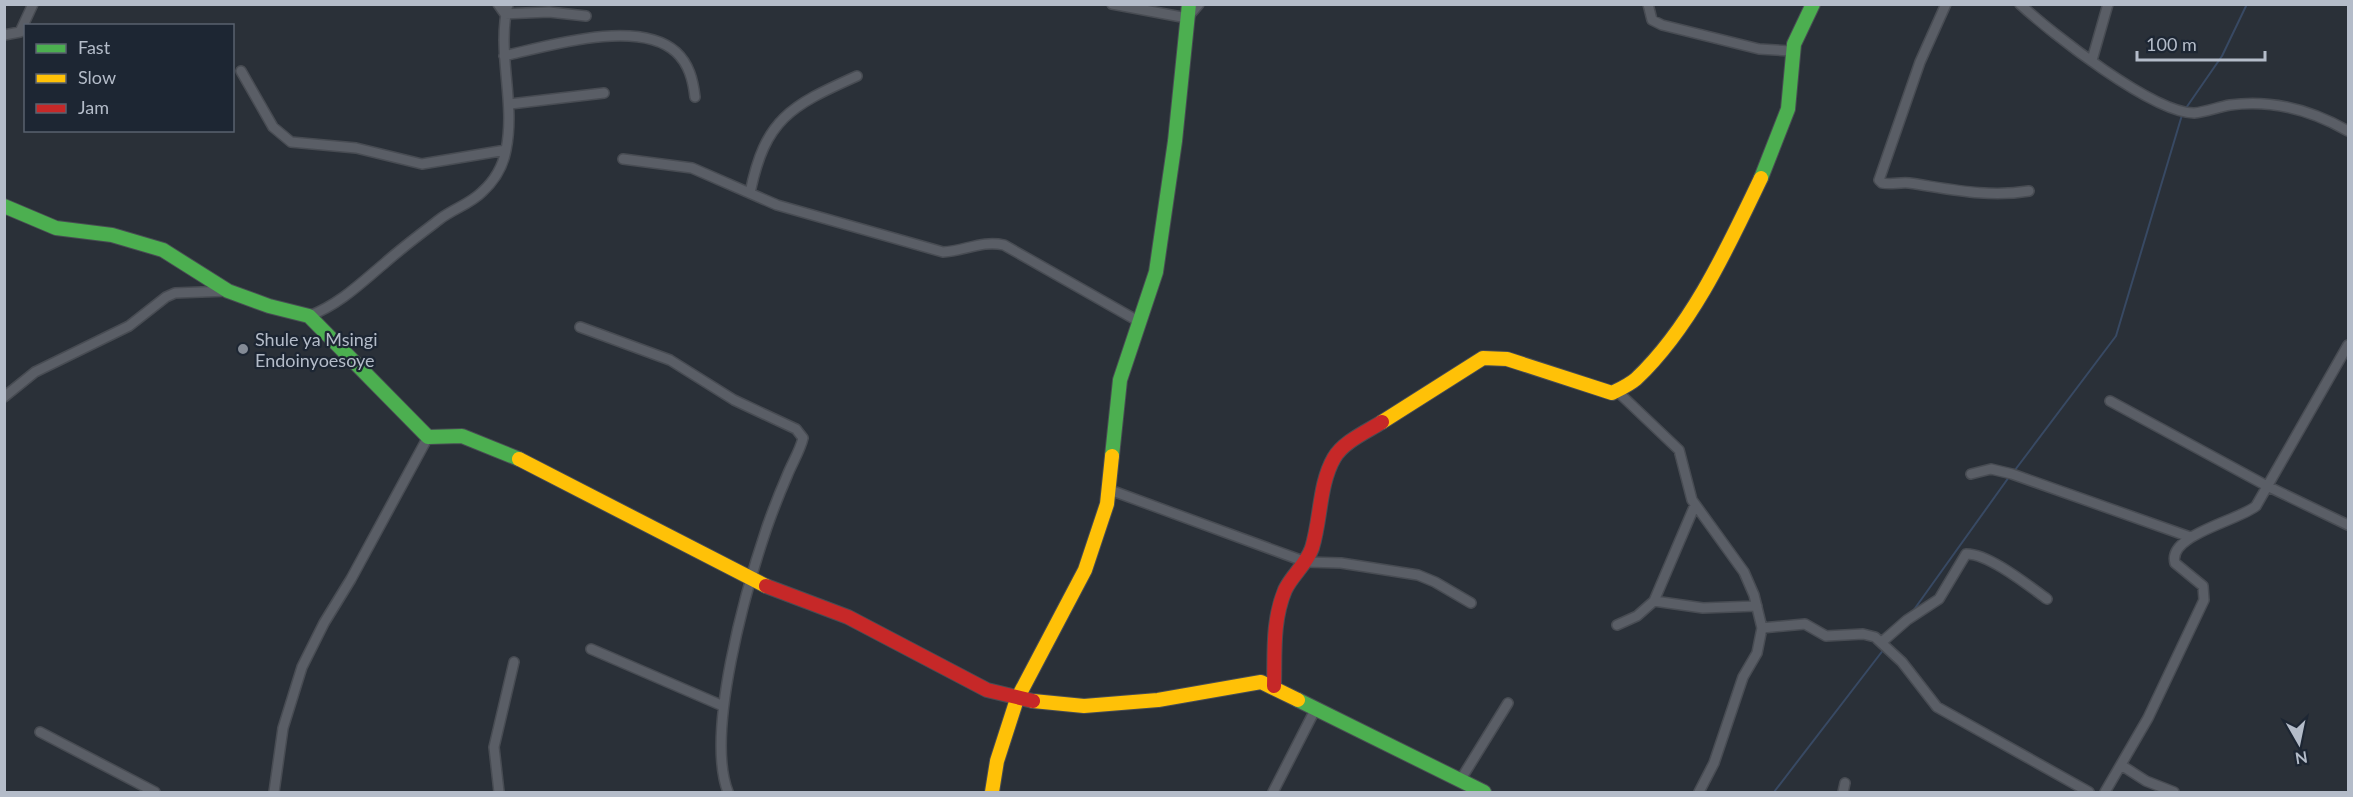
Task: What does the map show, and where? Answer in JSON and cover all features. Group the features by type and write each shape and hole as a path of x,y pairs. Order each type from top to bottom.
{"street":[{"path":"4,35 20,32 33,4"},
{"path":"498,4 507,9 586,16"},
{"path":"1112,4 1188,11 1199,4"},
{"path":"1648,4 1652,20 1662,25 1760,49 1791,51"},
{"path":"1618,393 1664,349 1694,307 1758,188 1788,109 1791,51 1813,4"},
{"path":"1946,4 1920,62 1879,180 1882,183 1909,183 1956,192 2013,194 2029,191"},
{"path":"2020,4 2048,30 2092,60 2150,97 2176,109 2193,113 2230,105 2268,103 2309,112 2349,130"},
{"path":"2092,60 2108,4"},
{"path":"309,316 341,301 447,214 482,192 502,166 506,150 510,104 504,56 507,9"},
{"path":"992,792 997,761 1017,699 1084,570 1110,490 1120,380 1156,272 1175,141 1188,11"},
{"path":"504,56 598,37 619,36 652,40 674,50 683,60 690,72 695,97"},
{"path":"241,71 273,126 291,142 356,148 422,164 506,150"},
{"path":"750,193 760,151 767,136 798,106 856,76"},
{"path":"510,104 603,93"},
{"path":"623,159 692,168 777,205 943,252 982,243 1004,245 1138,321"},
{"path":"4,206 56,228 112,235 163,250 228,291 269,306 309,316 428,437 462,436 532,464 752,581 848,617 987,690 1017,699 1084,706 1158,700 1254,682 1274,686 1484,792"},
{"path":"4,397 35,372 129,326 165,297 175,293 228,291"},
{"path":"579,327 653,352 734,400 796,429 802,435 799,451 767,528 723,705 720,760 728,792"},
{"path":"2105,792 2148,718 2204,600 2203,586 2177,566 2174,559 2177,548 2190,537 2248,513 2256,507 2349,345"},
{"path":"1274,686 1276,617 1286,588 1306,562 1312,547 1328,471 1335,456 1352,441 1427,396 1476,362 1493,357 1507,359 1598,390 1618,393 1680,450 1695,505 1744,572 1757,606 1762,628 1757,653 1743,677 1714,763 1700,792"},
{"path":"2110,401 2268,486 2349,525"},
{"path":"274,792 283,728 302,667 324,623 351,579 428,437"},
{"path":"1971,474 1991,469 2012,474 2190,537"},
{"path":"1110,490 1306,562 1341,563 1418,575 1436,582 1472,603"},
{"path":"1617,625 1637,616 1654,602 1695,505"},
{"path":"1883,641 1907,620 1939,599 1966,554 1978,556 2014,576 2048,599"},
{"path":"1654,602 1703,608 1757,606"},
{"path":"1762,628 1805,624 1826,636 1863,634 1883,641 1937,707 2089,792"},
{"path":"591,649 723,705"},
{"path":"499,792 495,747 514,662"},
{"path":"1461,779 1508,703"},
{"path":"1273,792 1316,708"},
{"path":"40,732 155,792"},
{"path":"2121,765 2146,781 2174,792"}],"waterway":[{"path":"2186,108 2222,56 2247,4"},
{"path":"2015,470 2116,336 2182,115"},
{"path":"1913,611 2009,477"},
{"path":"1774,792 1884,649"}],"traffic: fast":[{"path":"1112,456 1120,380 1156,272 1175,141 1189,4"},
{"path":"1761,178 1788,109 1794,44 1813,4"},
{"path":"4,206 56,228 112,235 163,250 228,291 269,306 309,316 428,437 462,436 519,459"},
{"path":"1298,700 1484,792"}],"traffic: slow":[{"path":"1382,422 1483,358 1507,359 1612,393 1630,383 1656,358 1675,335 1691,310 1722,258 1761,178"},
{"path":"992,792 997,761 1017,699 1085,570 1107,504 1112,456"},
{"path":"519,459 766,586"},
{"path":"1033,701 1084,706 1158,700 1261,682 1298,700"}],"traffic: jam":[{"path":"1274,686 1275,638 1281,602 1285,590 1312,548 1329,468 1343,447 1382,422"},
{"path":"766,586 848,617 987,690 1033,701"}],"place":[{"name":"Shule ya Msingi Endoinyoesoye","path":"243,349"}]}
